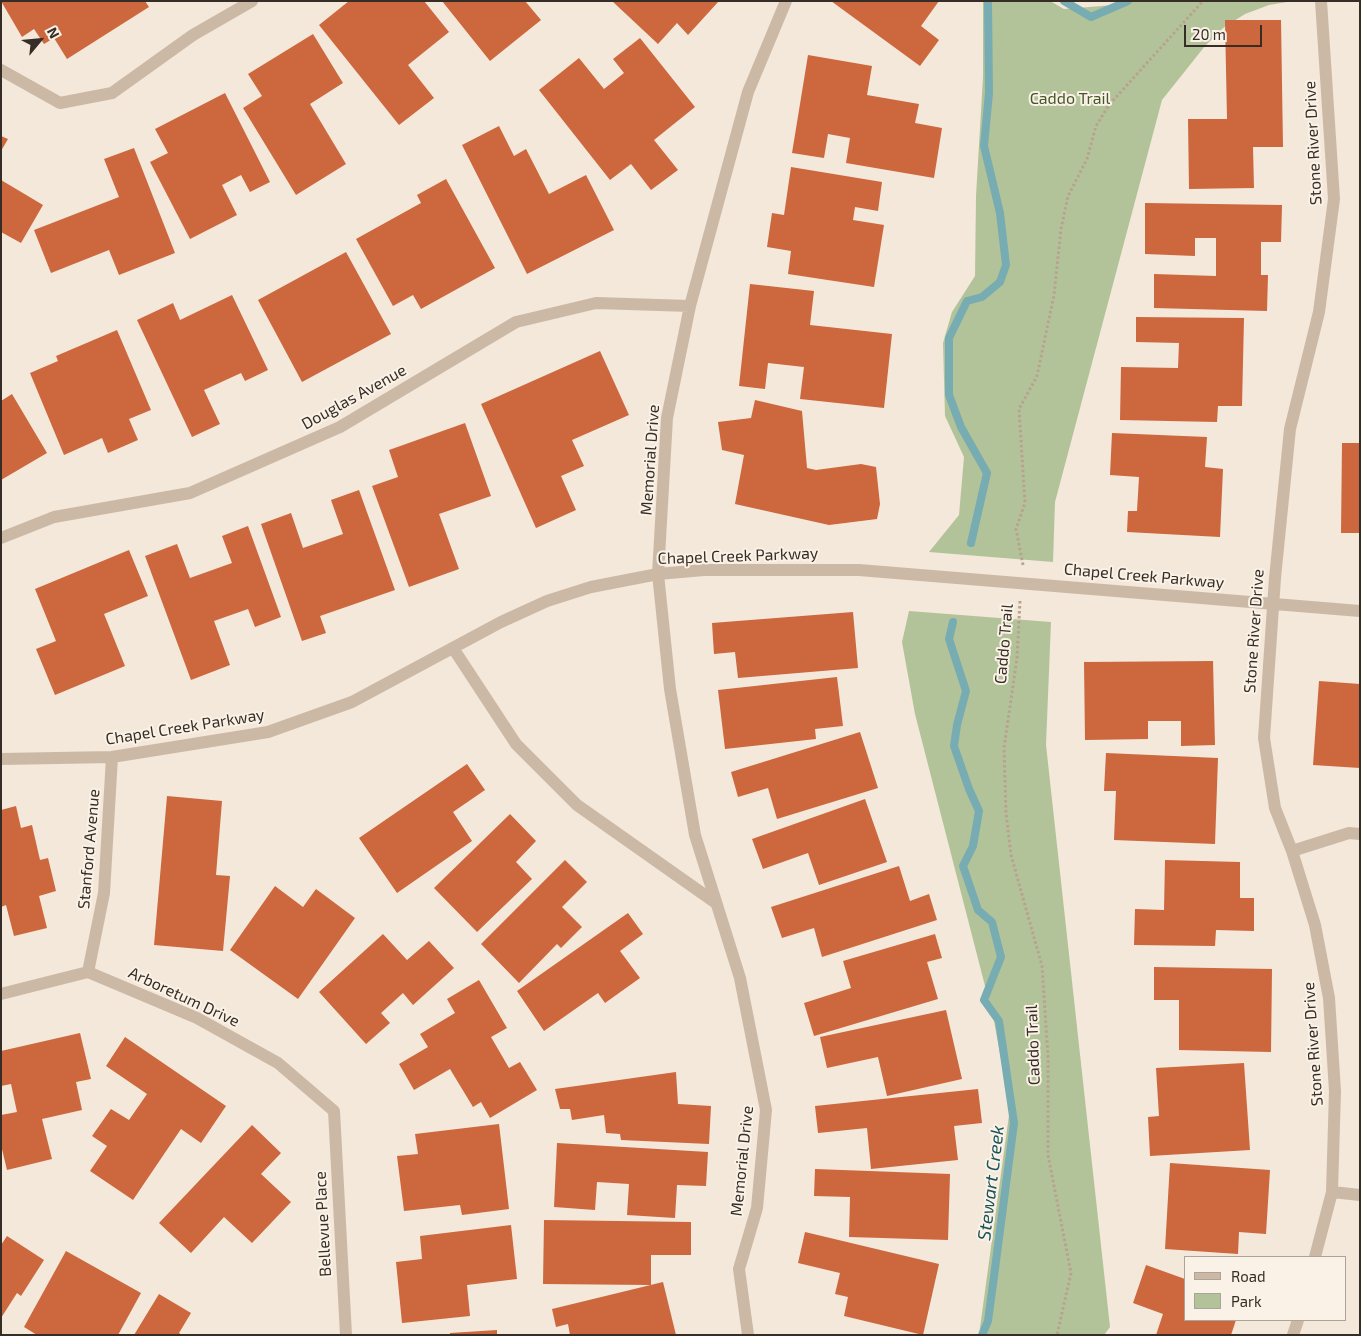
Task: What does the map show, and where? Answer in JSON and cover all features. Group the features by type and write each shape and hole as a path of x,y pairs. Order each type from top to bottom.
{"street":[{"path":"1,70 60,102 112,93 193,35 252,1"},
{"name":"Memorial Drive","path":"748,1335 739,1269 757,1208 766,1110 740,978 695,835 670,689 658,574 667,418 690,306 748,92 786,1"},
{"name":"Stone River Drive","path":"1315,1256 1332,1192 1335,1091 1329,998 1315,925 1292,851 1275,808 1264,738 1282,488 1290,429 1319,312 1334,199 1321,1"},
{"name":"Douglas Avenue","path":"1,538 54,517 190,492 340,427 516,322 596,303 690,306"},
{"name":"Chapel Creek Parkway","path":"1,760 112,757 268,732 352,702 547,601 591,587 658,574 704,570 859,570 1360,610"},
{"path":"453,648 516,744 577,805 716,903"},
{"name":"Stanford Avenue","path":"88,972 104,893 112,757"},
{"path":"1292,851 1349,833 1360,834"},
{"path":"1,994 88,972"},
{"name":"Arboretum Drive","path":"88,972 197,1018 278,1063 334,1111"},
{"name":"Bellevue Place","path":"334,1111 346,1335"},
{"path":"1332,1192 1360,1196"},
{"path":"1293,1335 1298,1321"}],"path":[{"name":"Caddo Trail","path":"1057,1335 1071,1273 1048,1155 1048,1056 1042,966 1011,855 1006,813 1004,748 1017,658 1023,558 1016,529 1025,503 1019,409 1037,376 1054,295 1061,229 1068,196 1087,159 1096,126 1109,105 1203,1"}],"green space":[{"name":"Caddo Trail","path":"983,1 1050,1 1064,9 1114,5 1118,1 1293,1 1269,5 1245,14 1223,28 1205,46 1162,100 1055,502 1053,562 929,552 959,515 964,457 945,416 943,343 952,312 975,276 976,196 983,77"},
{"path":"909,611 1051,622 1046,745 1110,1327 1104,1335 979,1335 1010,1108 994,1021 915,714 902,642"}],"building":[{"path":"1,1 145,1 149,7 67,59 54,38 44,44 34,29 22,37"},
{"path":"349,1 424,1 449,32 408,65 434,98 399,125 319,25"},
{"path":"442,1 525,1 541,20 490,61"},
{"path":"612,1 719,1 688,35 677,23 658,44"},
{"path":"831,1 939,1 921,26 939,40 920,66"},
{"path":"1225,20 1281,20 1283,147 1253,147 1254,188 1189,189 1188,119 1227,119"},
{"path":"313,34 343,83 310,104 346,164 296,195 243,108 262,96 248,74"},
{"path":"640,38 695,107 654,140 678,170 651,190 631,164 610,180 539,90 579,58 604,89 624,73 613,59"},
{"path":"808,55 872,66 867,95 919,104 915,123 942,128 934,178 846,163 850,138 828,134 824,158 792,153"},
{"path":"225,93 270,182 250,192 241,175 222,185 237,215 190,239 150,162 168,153 155,129"},
{"path":"499,126 514,156 526,149 549,194 586,175 614,230 527,274 462,145"},
{"path":"1,136 8,139 1,151"},
{"path":"134,148 175,253 119,275 109,250 51,273 34,230 119,197 104,159"},
{"path":"791,167 882,182 878,211 855,207 853,220 884,225 874,287 788,274 791,251 767,247 772,213 784,215"},
{"path":"446,179 495,268 421,309 413,295 393,306 356,239 421,203 417,195"},
{"path":"1,180 43,205 21,243 1,232"},
{"path":"1145,203 1282,205 1281,242 1261,242 1261,275 1268,275 1267,311 1154,308 1154,274 1216,276 1216,238 1195,238 1195,256 1145,254"},
{"path":"346,252 391,334 302,382 258,300"},
{"path":"750,284 814,291 810,325 892,334 884,408 800,399 804,367 768,363 765,389 739,386"},
{"path":"232,295 268,370 245,381 241,373 204,390 220,424 192,437 137,320 173,303 180,320"},
{"path":"1136,317 1244,318 1242,406 1218,406 1217,422 1120,420 1121,367 1178,368 1179,343 1136,342"},
{"path":"117,330 151,410 129,419 138,440 108,453 102,438 64,455 30,373 58,361 56,356"},
{"path":"600,351 629,415 572,440 584,466 561,476 576,510 536,528 481,404"},
{"path":"12,394 47,453 1,480 1,401"},
{"path":"755,400 802,411 807,468 816,470 861,464 876,467 880,504 877,519 829,525 735,504 744,455 722,450 718,422 751,418"},
{"path":"465,423 491,496 439,514 459,569 409,587 372,486 398,477 389,450"},
{"path":"1112,433 1207,437 1205,467 1223,469 1220,537 1127,532 1128,511 1137,511 1139,477 1110,475"},
{"path":"1342,443 1360,443 1360,533 1341,533"},
{"path":"359,490 395,590 320,616 326,633 302,641 261,524 291,513 303,548 343,534 331,500"},
{"path":"248,526 281,617 255,627 248,609 214,621 230,665 191,680 145,556 177,544 190,578 232,563 222,536"},
{"path":"129,550 148,596 104,614 125,666 55,695 36,649 56,641 35,589"},
{"path":"853,612 858,668 738,678 735,652 714,654 712,623"},
{"path":"1213,661 1215,745 1181,746 1181,721 1148,721 1148,739 1085,740 1084,662"},
{"path":"837,677 843,726 815,729 816,739 725,749 718,690"},
{"path":"1319,681 1360,684 1360,768 1313,765"},
{"path":"860,732 878,788 777,819 768,788 738,797 731,772"},
{"path":"1106,753 1218,758 1215,844 1114,840 1116,791 1104,791"},
{"path":"467,764 485,790 453,812 472,841 397,893 359,838"},
{"path":"167,796 222,801 216,875 230,876 223,951 154,945"},
{"path":"865,799 887,862 819,885 808,853 763,869 752,839"},
{"path":"16,806 21,828 32,825 40,860 48,858 56,891 39,896 47,928 14,936 6,905 1,907 1,810"},
{"path":"510,814 536,841 516,862 532,879 477,932 434,888"},
{"path":"565,860 587,882 562,907 582,927 561,948 557,944 519,983 481,944"},
{"path":"1165,860 1240,862 1240,898 1254,898 1254,931 1216,930 1215,946 1134,945 1135,909 1164,910"},
{"path":"899,866 910,901 929,894 937,920 822,957 814,928 782,938 771,907"},
{"path":"275,886 303,907 316,889 355,918 298,999 230,950"},
{"path":"628,913 643,934 620,951 640,978 605,1003 598,993 544,1031 517,991"},
{"path":"383,934 407,960 429,941 454,968 413,1005 403,993 381,1013 390,1023 366,1044 319,992"},
{"path":"935,934 942,958 927,962 938,999 814,1036 804,1003 851,988 843,961"},
{"path":"1154,967 1272,969 1271,1052 1179,1050 1179,1000 1154,1000"},
{"path":"479,980 507,1028 491,1037 509,1068 520,1062 537,1090 490,1118 481,1102 473,1107 450,1069 414,1090 399,1064 428,1047 420,1034 455,1013 447,999"},
{"path":"946,1010 962,1079 887,1096 878,1057 827,1068 820,1037"},
{"path":"80,1033 91,1079 76,1082 82,1110 42,1119 52,1159 7,1170 1,1145 1,1115 17,1112 11,1084 1,1086 1,1051"},
{"path":"125,1037 226,1106 201,1143 181,1129 133,1200 90,1171 107,1146 92,1136 111,1109 129,1120 147,1094 106,1066"},
{"path":"1244,1063 1250,1150 1150,1156 1148,1117 1159,1116 1156,1068"},
{"path":"676,1072 678,1104 711,1106 709,1144 621,1140 620,1134 606,1133 604,1115 572,1120 570,1109 560,1109 555,1089"},
{"path":"978,1089 982,1123 954,1126 958,1160 871,1169 867,1128 818,1133 815,1106"},
{"path":"499,1124 509,1209 462,1215 460,1205 404,1211 397,1156 418,1154 415,1134"},
{"path":"252,1125 281,1153 261,1174 291,1202 252,1243 224,1217 191,1253 159,1223"},
{"path":"557,1143 708,1152 706,1186 677,1185 675,1218 627,1215 629,1184 597,1182 595,1210 554,1207"},
{"path":"1170,1163 1270,1170 1266,1234 1239,1232 1238,1254 1165,1249"},
{"path":"815,1169 950,1174 948,1240 849,1237 850,1197 814,1196"},
{"path":"544,1220 691,1222 691,1255 651,1255 651,1285 543,1284"},
{"path":"511,1225 517,1279 467,1285 470,1316 402,1323 396,1262 422,1259 420,1236"},
{"path":"805,1232 939,1264 923,1335 844,1316 848,1297 835,1294 840,1273 798,1263"},
{"path":"7,1236 44,1260 21,1296 17,1293 1,1318 1,1245"},
{"path":"66,1251 141,1293 118,1335 37,1335 24,1327"},
{"path":"1146,1265 1184,1279 1184,1321 1236,1321 1231,1335 1156,1335 1163,1314 1133,1303"},
{"path":"663,1282 676,1335 570,1335 568,1324 556,1327 552,1309"},
{"path":"159,1294 191,1313 179,1333 182,1335 134,1335"},
{"path":"497,1330 497,1335 450,1335 450,1333"}],"waterway":[{"path":"971,543 987,473 961,427 949,395 949,338 967,301 982,297 1000,282 1006,265 1000,213 984,146 989,93 988,1"},
{"path":"1064,1 1091,17 1128,1"},
{"name":"Stewart Creek","path":"953,622 949,639 966,691 957,725 954,746 979,811 973,846 963,866 978,910 992,922 1001,957 984,1000 999,1021 1014,1123 988,1321 982,1335"}]}
